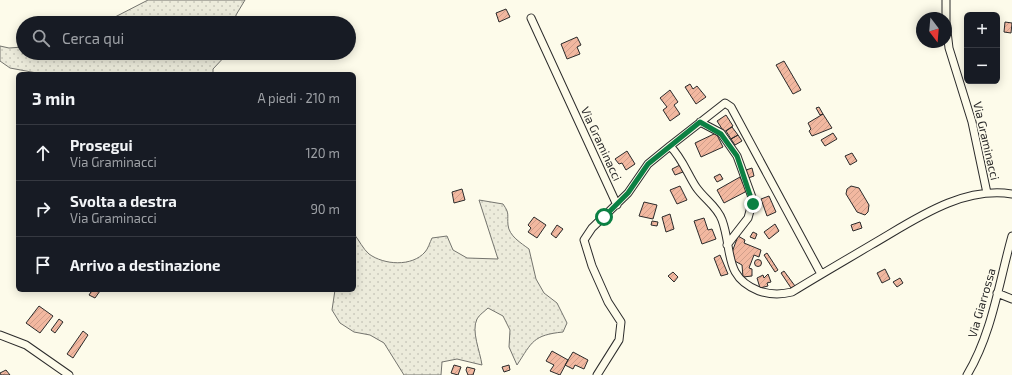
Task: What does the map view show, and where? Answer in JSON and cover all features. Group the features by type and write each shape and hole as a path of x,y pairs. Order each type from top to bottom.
{"street":[{"name":"Via Graminacci","path":"946,0 946,23 949,48 972,122 987,193"},
{"name":"Via Graminacci","path":"531,18 617,205 628,193 648,164 725,103 731,106 821,274"},
{"path":"700,122 721,134 737,156 753,200 748,218 727,245"},
{"name":"Via Graminacci","path":"670,146 677,152 696,188 716,209 722,220 735,274 752,288 769,294 782,295 792,292 930,211 960,199 987,193 1012,194"},
{"path":"597,375 619,340 621,322 608,302 592,266 584,240 592,228 617,205"},
{"name":"Via Giarrossa","path":"967,375 982,342 1010,254 1012,236"},
{"path":"997,293 1012,299"},
{"path":"0,335 26,345 69,375"}],"shaded area":[{"path":"148,0 245,0 236,16 117,16"},
{"path":"0,46 16,48 16,60 221,60 213,69 213,72 31,72 10,68 0,61"},
{"path":"479,200 503,204 507,212 508,225 511,233 529,249 536,279 544,293 557,303 567,323 563,332 545,335 534,341 517,365 509,347 510,330 503,316 488,308 477,319 475,324 475,335 482,365 457,359 442,362 441,375 404,375 384,343 370,335 354,332 340,323 332,310 335,292 356,292 356,237 369,254 375,258 390,262 398,263 413,260 425,252 432,238 447,236 453,250 467,258 498,259"}],"building":[{"path":"506,9 510,17 499,22 496,13"},
{"path":"1005,22 1012,23 1011,33 1004,32"},
{"path":"577,37 581,45 577,47 580,54 567,59 561,44"},
{"path":"784,61 801,90 793,94 776,65"},
{"path":"690,84 693,89 697,86 706,97 696,104 685,87"},
{"path":"670,90 678,102 674,105 680,114 670,121 663,110 667,107 660,98"},
{"path":"819,107 823,114 820,115 816,108"},
{"path":"823,114 832,128 812,136 809,131 811,129 808,123"},
{"path":"726,115 733,126 724,132 717,121"},
{"path":"732,127 738,135 731,139 726,131"},
{"path":"716,133 723,147 701,157 695,143"},
{"path":"833,133 837,139 825,146 821,140"},
{"path":"738,135 742,141 735,145 731,139"},
{"path":"627,151 635,164 626,170 622,163 619,164 615,159"},
{"path":"852,153 857,161 850,165 845,156"},
{"path":"680,165 683,172 675,175 672,169"},
{"path":"752,168 754,176 748,178 746,170"},
{"path":"720,174 723,179 717,182 714,177"},
{"path":"740,177 747,191 724,203 717,190"},
{"path":"680,186 687,200 677,204 670,190"},
{"path":"851,186 859,188 869,205 868,212 865,215 857,212 846,194 847,189"},
{"path":"462,189 465,200 454,203 452,192"},
{"path":"769,196 776,212 767,216 761,199"},
{"path":"644,202 657,205 653,219 639,216"},
{"path":"670,214 674,229 666,232 662,217"},
{"path":"534,217 546,225 537,238 528,232 531,228 528,225"},
{"path":"704,218 708,230 712,229 716,239 702,244 694,221"},
{"path":"652,221 658,222 657,226 651,225"},
{"path":"860,222 862,228 853,231 851,225"},
{"path":"775,224 779,231 769,239 764,232"},
{"path":"557,225 563,229 556,238 551,234"},
{"path":"753,232 757,234 755,239 750,237"},
{"path":"738,236 745,240 744,243 761,250 759,257 754,255 749,268 752,269 752,276 743,277 742,265 733,260 734,256 731,255"},
{"path":"767,253 778,270 775,272 764,255"},
{"path":"720,255 728,274 721,276 714,258"},
{"path":"758,259 761,260 761,266 758,267 755,266 754,263 755,260"},
{"path":"885,269 890,279 882,283 877,273"},
{"path":"784,271 795,286 791,288 781,273"},
{"path":"673,272 678,277 674,282 668,276"},
{"path":"768,274 771,282 767,283 768,286 760,288 757,278 763,275 764,278"},
{"path":"900,278 903,283 897,287 893,282"},
{"path":"91,292 99,292 95,298 89,295"},
{"path":"39,306 53,316 40,333 26,323"},
{"path":"59,319 63,322 55,333 51,330"},
{"path":"83,331 88,335 73,358 67,354"},
{"path":"552,351 568,360 560,375 550,371 554,365 546,361"},
{"path":"573,352 588,360 584,369 575,365 573,369 565,365"},
{"path":"454,365 461,367 458,375 451,373"},
{"path":"509,365 510,370 504,372 502,367"},
{"path":"467,367 475,369 473,375 468,375 466,370"},
{"path":"6,370 10,375 1,375 0,373"}],"route":[{"path":"604,217 628,193 648,164 700,122 714,128 721,134 737,156 749,186 753,204"}]}
